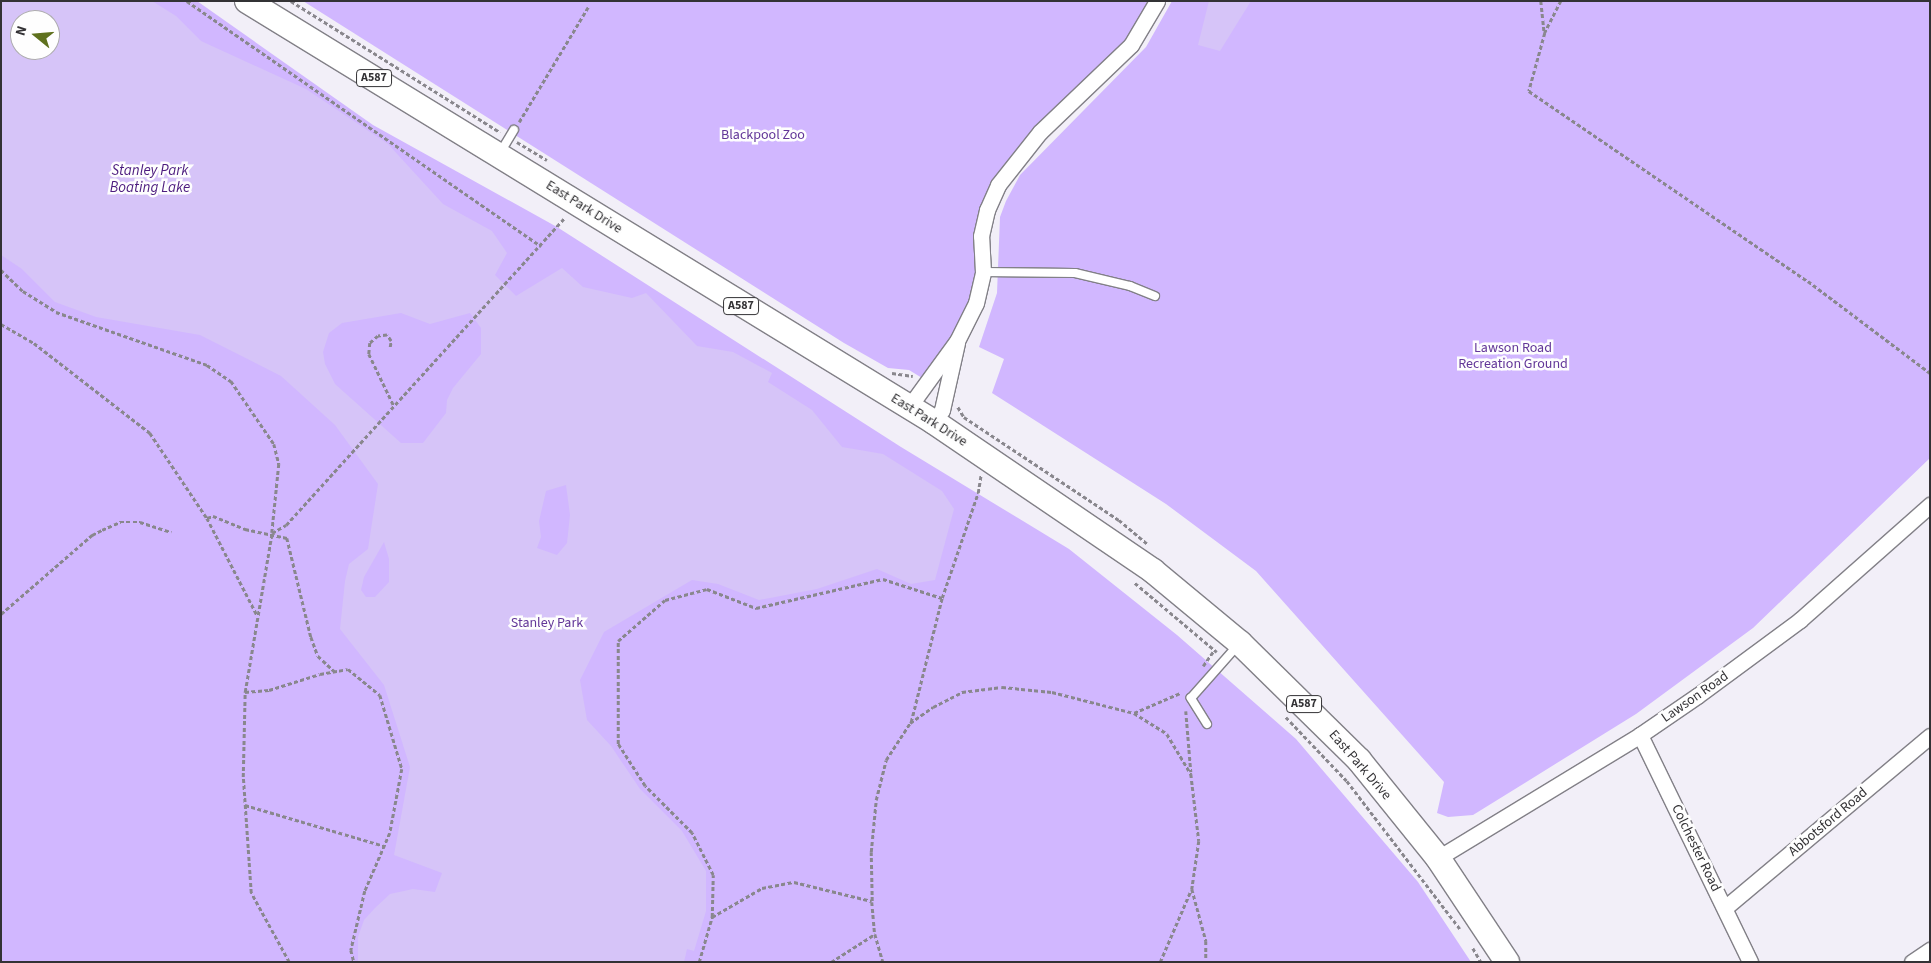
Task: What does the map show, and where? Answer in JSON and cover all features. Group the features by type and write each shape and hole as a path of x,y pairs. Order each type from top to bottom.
{"main road":[{"name":"East Park Drive","path":"247,1 505,143 571,208 934,422 1136,558 1240,643 1358,760 1438,858 1507,962"}],"street":[{"path":"909,407 957,342 976,303 983,272 981,236 986,210 998,185 1040,132 1131,45 1157,1"},
{"path":"934,422 942,410 957,342"},
{"name":"Lawson Road","path":"1438,858 1640,735 1800,620 1927,515"},
{"name":"Colchester Road","path":"1640,735 1726,908 1750,962"},
{"name":"Abbotsford Road","path":"1726,908 1930,736"},
{"path":"1912,962 1929,952"}],"lane":[{"path":"505,143 514,130"},
{"path":"983,272 1075,272 1130,286 1155,296"},
{"path":"1207,724 1191,698 1240,643"}],"path":[{"path":"187,1 541,246"},
{"path":"291,1 505,143 541,157"},
{"path":"1542,1 1544,33"},
{"path":"1561,1 1544,33 1529,91 1808,281 1930,373"},
{"path":"514,130 588,8"},
{"path":"272,533 286,525 472,319 541,246 571,208"},
{"path":"1,270 23,291 56,312 207,365 231,381 274,444 279,464 272,533 245,692 245,805 252,893 289,962"},
{"path":"1,324 34,343 150,433 207,518 258,616"},
{"path":"390,347 392,341 387,335 378,336 370,343 369,354 394,406"},
{"name":"East Park Drive","path":"956,403 964,417 1149,543"},
{"path":"883,962 875,934 872,901 871,852 876,800 886,760 910,723 942,598 978,493 980,479"},
{"path":"207,518 213,516 245,529 272,533 287,538 311,637 318,656 336,672"},
{"path":"1,614 92,535 102,530 120,522 140,522 171,532"},
{"path":"699,962 712,917 713,875 692,833 645,786 618,744 618,641 665,600 707,589 756,608 883,579 942,598"},
{"path":"1131,580 1219,654"},
{"path":"245,692 269,690 348,670 380,695 402,769 384,846 365,891 352,950 354,962"},
{"path":"910,723 962,692 1002,687 1052,692 1134,713 1167,734 1191,774"},
{"path":"1134,713 1184,691 1199,841 1192,889 1160,962"},
{"name":"East Park Drive","path":"1280,711 1347,781 1464,935"},
{"path":"245,805 384,846"},
{"path":"712,917 762,888 794,882 872,901"},
{"path":"1192,889 1206,941 1206,962"},
{"path":"831,962 875,934"},
{"path":"1469,941 1482,962"}],"green space":[{"name":"Stanley Park","path":"1,1 197,1 373,125 557,227 901,447 1069,549 1177,635 1296,739 1418,882 1471,962 1,962"},
{"name":"Blackpool Zoo","path":"303,1 1157,1 1148,19 998,185 976,303 927,381 909,370 888,368 844,343"},
{"name":"Lawson Road Recreation Ground","path":"1172,1 1930,1 1930,458 1753,628 1636,714 1473,815 1448,817 1437,813 1444,782 1256,571 1166,504 992,393 1004,359 979,347 997,293 1000,217 1006,201 1020,175 1146,47"}],"water":[{"name":"Stanley Park Boating Lake","path":"1,1 152,1 176,16 201,41 306,89 388,144 443,204 492,231 507,253 495,275 516,296 562,268 583,287 632,298 646,293 697,346 733,352 772,373 768,382 812,410 842,447 883,454 942,491 954,509 935,580 911,584 877,569 817,589 759,600 718,584 692,580 604,632 580,680 587,720 611,746 640,789 682,831 706,871 706,911 694,951 687,949 684,962 358,962 358,937 364,920 375,908 390,894 413,889 435,892 442,873 394,855 410,767 384,685 340,629 345,581 349,564 368,549 378,484 335,425 281,376 200,335 96,317 55,302 22,269 1,255","holes":["401,313 430,324 470,313 481,328 481,354 453,388 447,400 446,413 423,443 401,443 335,384 325,364 323,352 329,333 342,323","566,485 570,515 567,543 557,555 537,548 541,537 539,521 546,491","384,542 389,559 389,582 375,597 366,597 361,590 364,577"]},
{"path":"1209,1 1251,1 1220,51 1198,45"}]}
